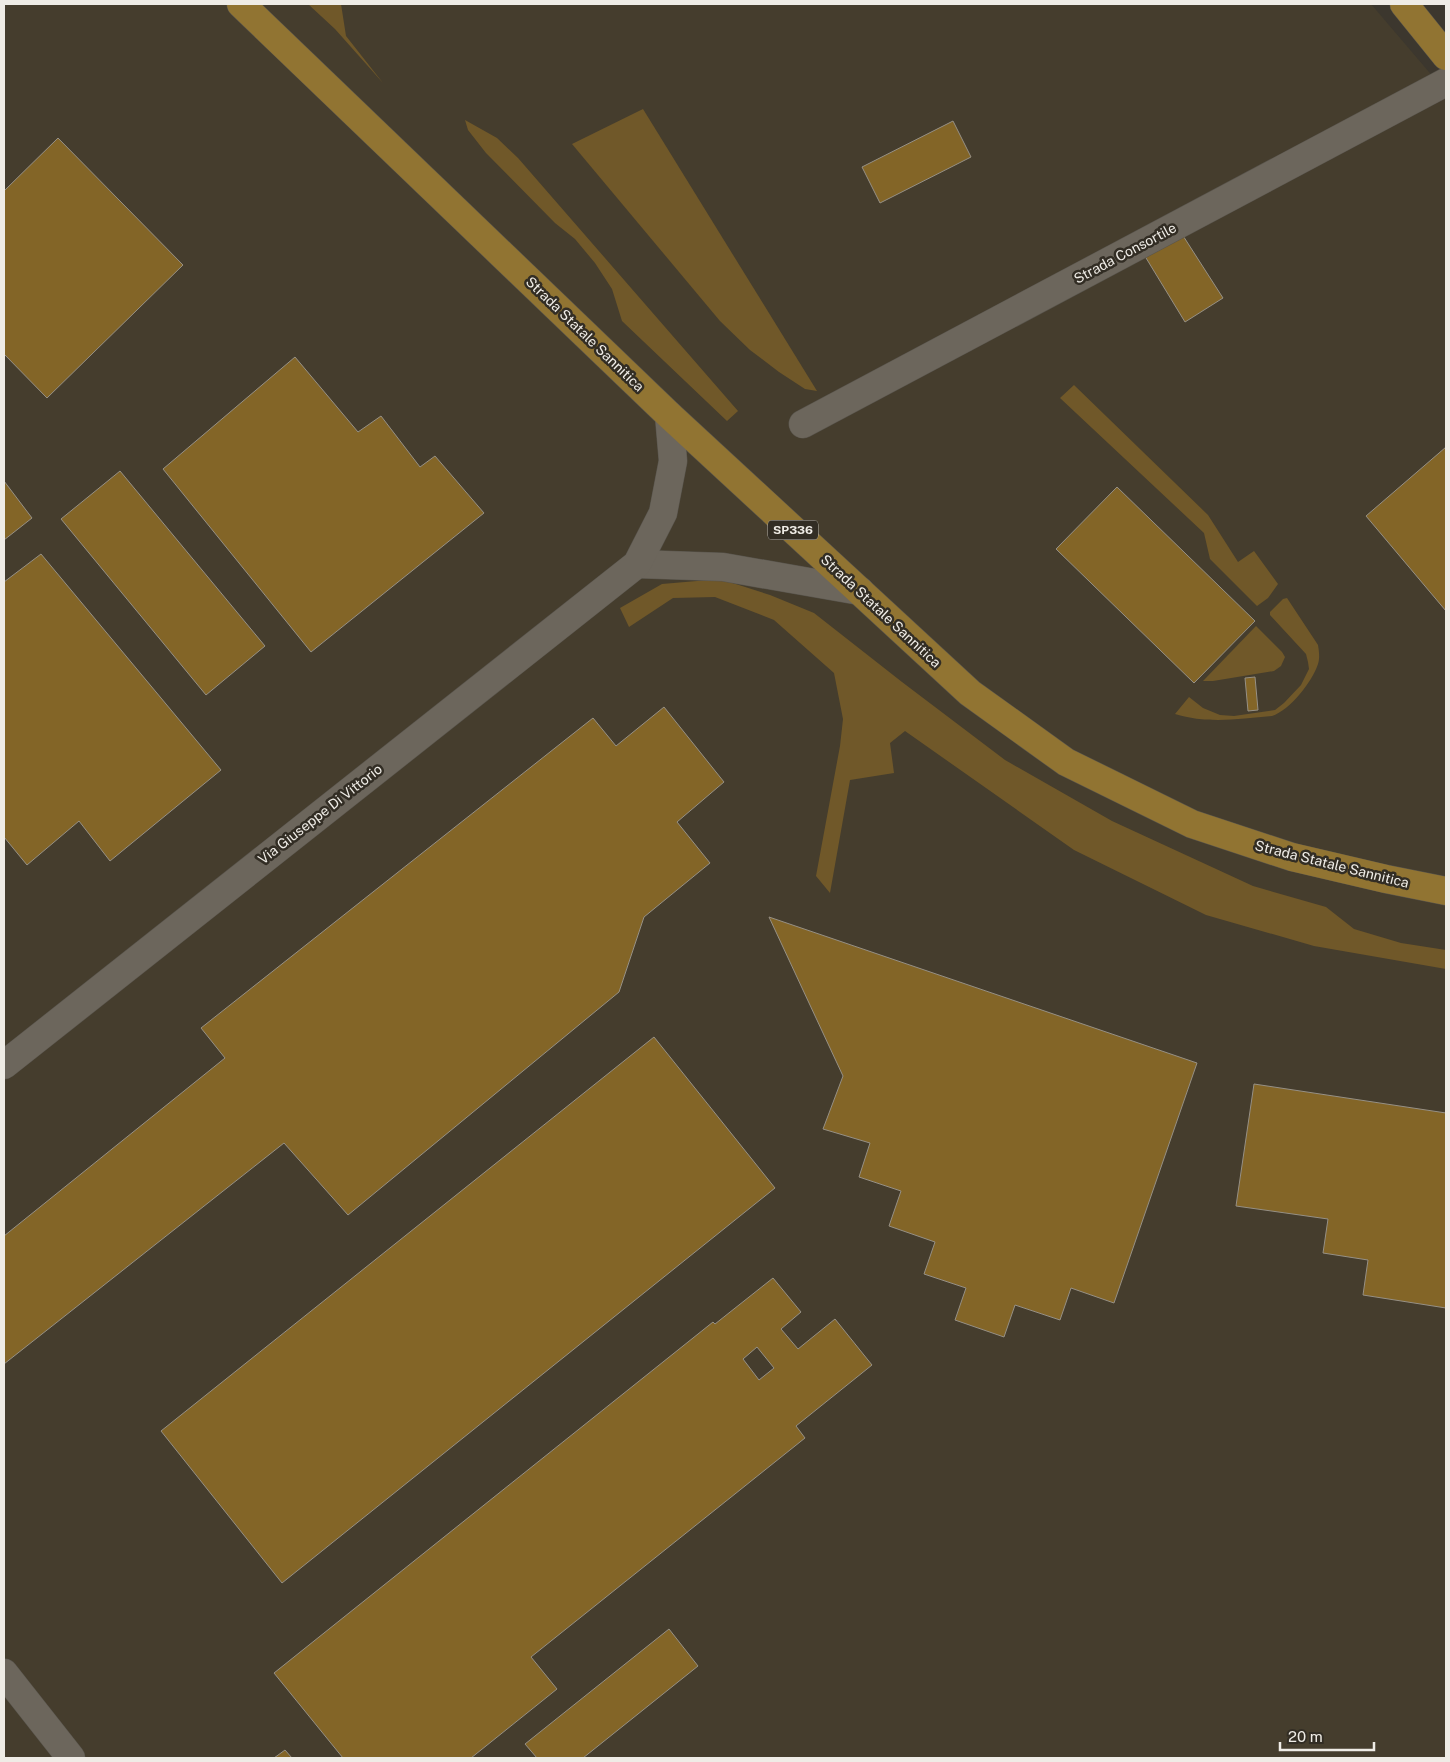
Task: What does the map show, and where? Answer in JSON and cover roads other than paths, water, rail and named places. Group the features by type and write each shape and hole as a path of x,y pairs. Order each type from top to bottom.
{"main road":[{"name":"Strada Statale Sannitica","path":"241,4 670,415 970,694 1066,762 1192,824 1292,857 1386,879 1446,890"},
{"path":"1404,4 1446,56"}],"street":[{"name":"Strada Consortile","path":"803,424 1446,82"},
{"name":"Via Giuseppe Di Vittorio","path":"4,1065 637,564 663,513 674,461 670,415"},
{"path":"637,564 723,567 860,592"},
{"path":"4,1673 71,1758"}]}
